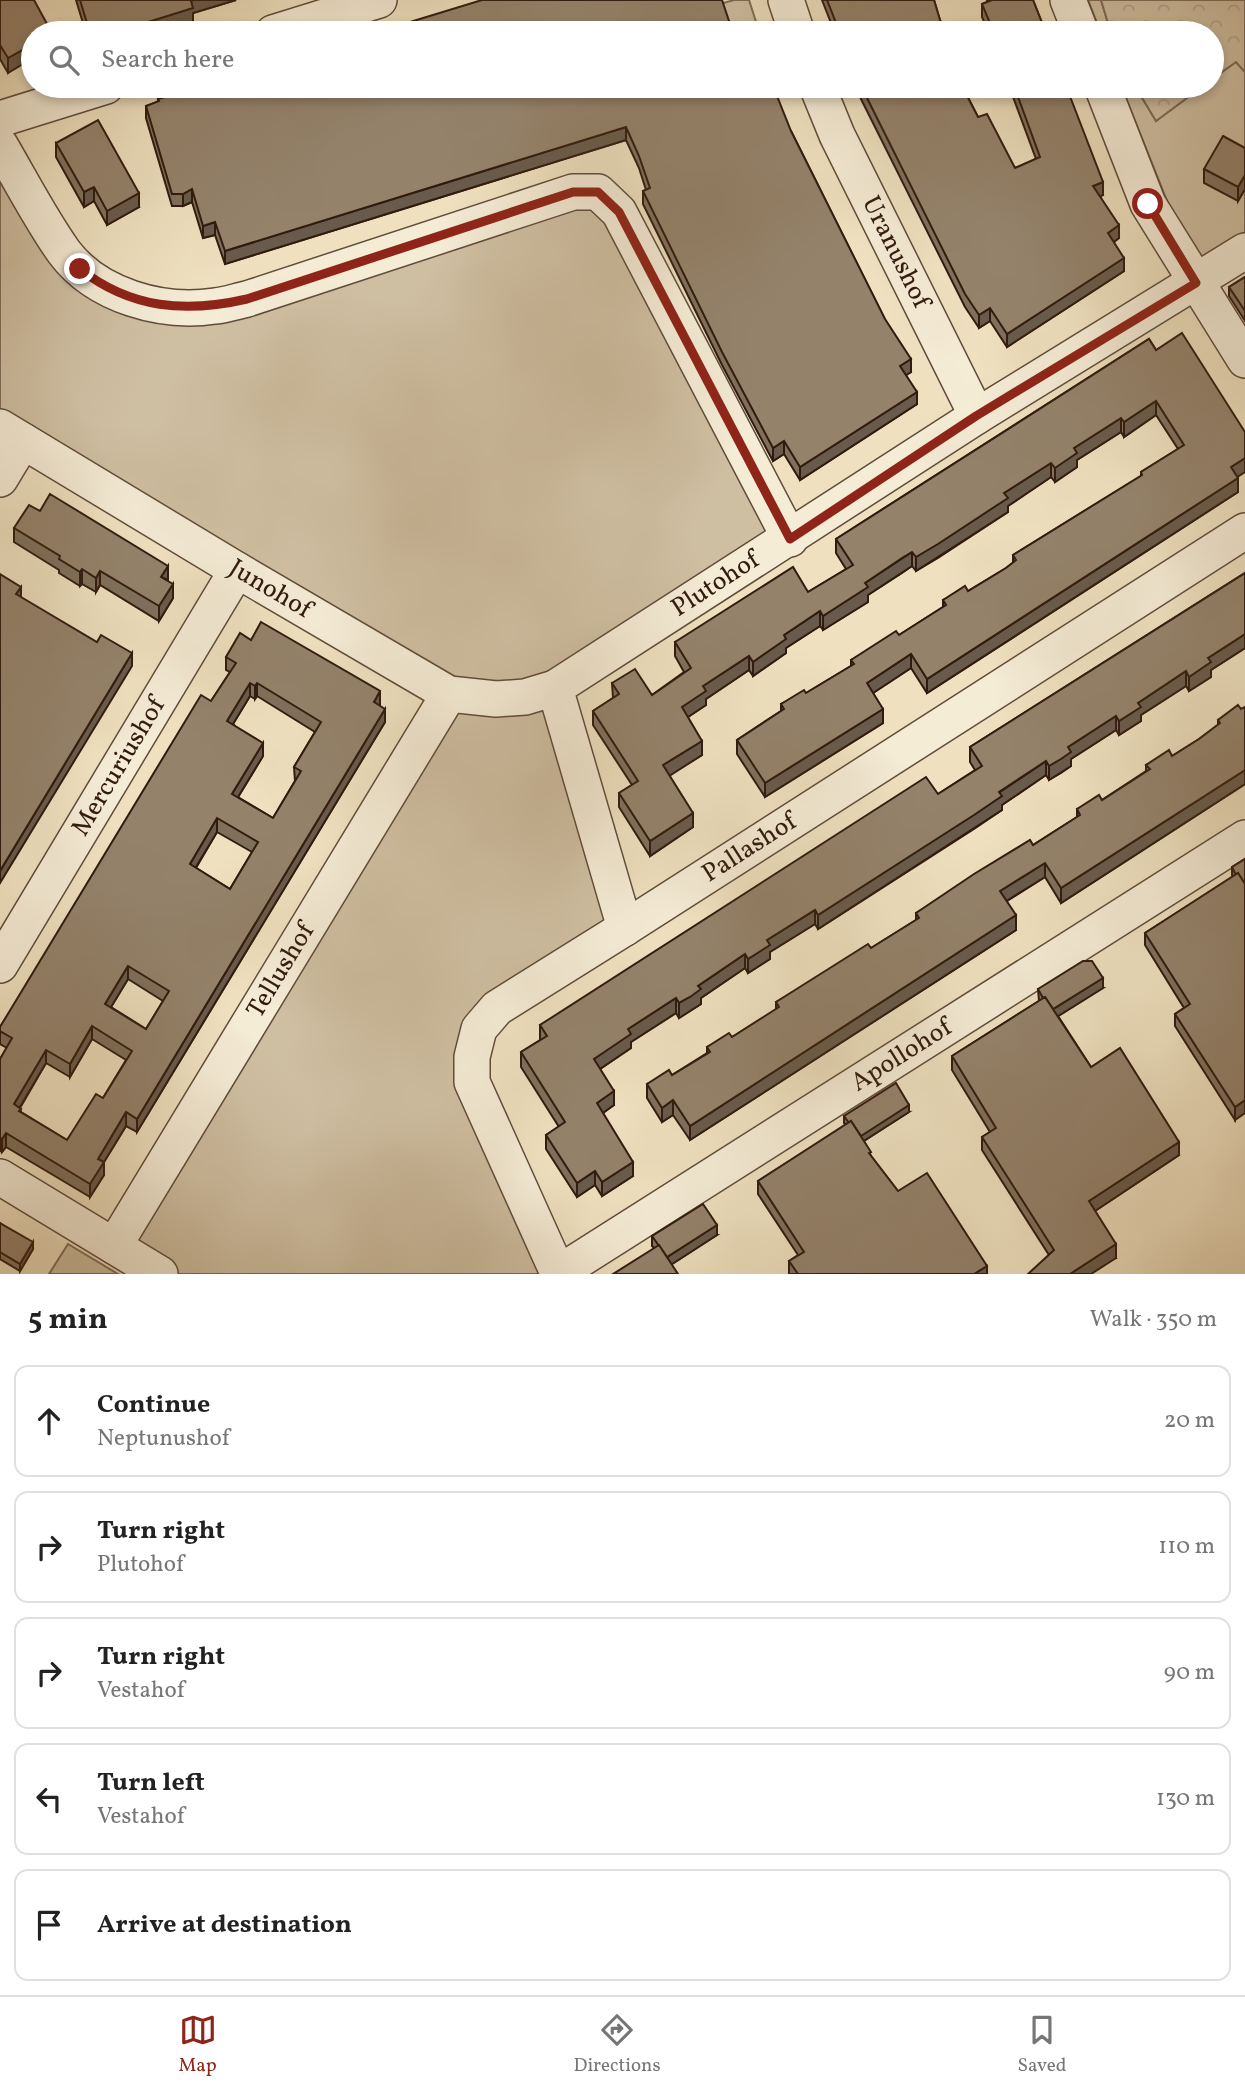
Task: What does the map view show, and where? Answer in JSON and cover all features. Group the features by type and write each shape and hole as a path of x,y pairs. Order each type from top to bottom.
{"street":[{"path":"312,21 379,0"},
{"path":"786,0 793,21"},
{"path":"1068,0 1077,21"},
{"path":"0,119 67,98"},
{"name":"Uranushof","path":"822,98 837,135 976,416"},
{"path":"1107,98 1148,204 1245,360"},
{"path":"0,145 64,252 80,269 131,299 172,306 216,306 247,299 573,192 598,192 619,212 790,539"},
{"name":"Plutohof","path":"555,688 790,539 976,416 1245,251"},
{"path":"0,479 12,434"},
{"name":"Junohof","path":"12,434 449,694 496,699 525,697 555,688"},
{"name":"Pallashof","path":"557,1274 472,1082 472,1057 479,1029 497,1008 1245,531"},
{"name":"Mercuriushof","path":"0,965 237,570"},
{"path":"555,688 625,928"},
{"name":"Tellushof","path":"114,1245 449,694"},
{"name":"Apollohof","path":"557,1274 1245,838"},
{"path":"0,1177 160,1274"}],"green space":[{"path":"749,0 756,21 725,21 720,4"},
{"path":"1088,0 1101,0 1107,21 1096,21"},
{"path":"1101,0 1245,0 1245,72 1236,62 1224,70 1224,21 1107,21"},
{"path":"1236,62 1245,72 1245,232 1192,263 1126,98 1142,98 1156,121 1187,98 1224,98 1224,70"},
{"path":"1142,98 1187,98 1156,121"},
{"path":"0,171 148,313 593,193 784,535 525,693 467,693 0,410"},
{"path":"552,699 618,926 467,1033 544,1274 175,1274 123,1242 456,705"},
{"path":"68,1244 118,1274 49,1274"}],"building":[{"path":"0,0 34,0 45,21 21,21 21,51 8,58 0,45"},
{"path":"80,0 193,0 193,8 151,21 86,21"},
{"path":"482,0 722,0 729,21 413,21"},
{"path":"827,0 934,0 940,21 835,21"},
{"path":"992,0 1033,0 1041,21 989,21 982,4"},
{"path":"778,98 791,131 885,319 911,359 900,366 917,392 800,467 784,441 773,448 722,352 643,191 650,188 626,127 225,251 215,222 203,226 192,189 183,194 172,194 146,106 159,101 158,99"},
{"path":"867,98 968,98 978,117 987,114 1015,168 1040,157 1018,98 1071,98 1103,182 1093,186 1119,225 1108,233 1124,258 1007,334 990,308 979,315 965,294"},
{"path":"98,120 139,193 107,211 94,187 84,192 56,143"},
{"path":"1223,136 1245,148 1245,175 1238,187 1204,169"},
{"path":"1245,277 1245,311 1229,287"},
{"path":"1182,333 1245,432 1245,458 1231,467 1238,478 927,679 911,654 867,683 883,709 765,783 737,740 784,709 781,704 804,690 806,693 854,664 851,660 896,631 899,635 946,605 943,600 965,586 968,591 1006,568 1016,560 1013,555 1142,475 1141,472 1184,445 1156,401 1124,422 1121,418 1074,448 1077,453 1055,468 1051,463 1004,493 1008,498 938,544 916,557 912,552 902,558 865,583 868,587 823,616 820,611 784,635 786,639 753,662 749,656 703,686 706,691 682,707 702,741 663,765 693,813 650,841 619,793 638,781 593,711 619,694 612,683 635,669 652,695 691,668 675,642 793,567 808,592 853,565 836,539 1149,339 1156,350"},
{"path":"50,494 168,566 161,577 173,584 159,606 100,571 96,578 82,569 80,572 59,559 60,556 14,528 29,505 40,511"},
{"path":"1245,573 1245,634 1208,658 1211,662 1189,677 1186,671 1138,703 1141,707 1119,721 1116,716 1068,747 1071,752 1061,759 1049,766 1046,761 999,792 1002,796 974,815 818,915 815,910 767,940 770,945 748,959 745,954 698,986 701,989 690,997 679,1003 676,998 628,1029 631,1034 594,1059 614,1091 597,1103 633,1162 602,1182 595,1171 577,1183 546,1135 565,1122 521,1052 547,1036 540,1025 926,777 938,794 982,766 970,747"},
{"path":"0,574 21,587 16,594 97,642 101,635 132,653 0,871"},
{"path":"261,622 380,691 374,702 385,709 137,1119 126,1112 98,1159 104,1162 90,1184 6,1133 0,1138 0,1059 12,1038 0,1031 0,1027 201,695 211,701 236,663 226,657 240,633 251,640","holes":["250,683 255,686 257,683 321,722 294,767 301,771 273,818 232,794 263,743 227,721","217,818 258,842 230,889 190,864","128,966 169,991 146,1029 105,1004","92,1026 132,1051 103,1098 96,1094 67,1140 19,1111 21,1109 14,1104 46,1050 70,1064"]},
{"path":"1238,705 1241,709 1245,707 1245,770 1061,888 1045,863 1000,891 1016,915 690,1126 673,1100 662,1108 647,1084 669,1070 672,1075 710,1052 707,1047 729,1033 732,1037 779,1007 776,1002 868,944 871,948 919,918 916,913 974,874 1030,840 1033,845 1080,815 1077,809 1099,795 1102,800 1150,769 1146,765 1169,750 1172,756 1199,739"},
{"path":"1245,859 1245,884 1232,867"},
{"path":"1238,873 1245,884 1245,1100 1235,1107 1175,1014 1190,1004 1145,933"},
{"path":"1083,961 1092,961 1103,978 1053,1009 1038,989"},
{"path":"1045,997 1091,1067 1120,1048 1179,1142 1089,1201 1116,1244 1070,1274 1028,1274 1054,1250 982,1137 996,1128 952,1056"},
{"path":"896,1083 909,1105 861,1136 844,1116"},
{"path":"851,1121 871,1152 869,1153 898,1191 927,1173 987,1266 974,1274 798,1274 789,1261 804,1252 758,1181"},
{"path":"703,1204 717,1225 667,1257 652,1236"},
{"path":"0,1223 33,1242 20,1264 0,1252"},
{"path":"659,1245 678,1274 613,1274"}],"route":[{"path":"80,269 131,299 172,306 216,306 247,299 573,192 598,192 619,212 790,539 976,416 1196,283 1148,204"}]}
